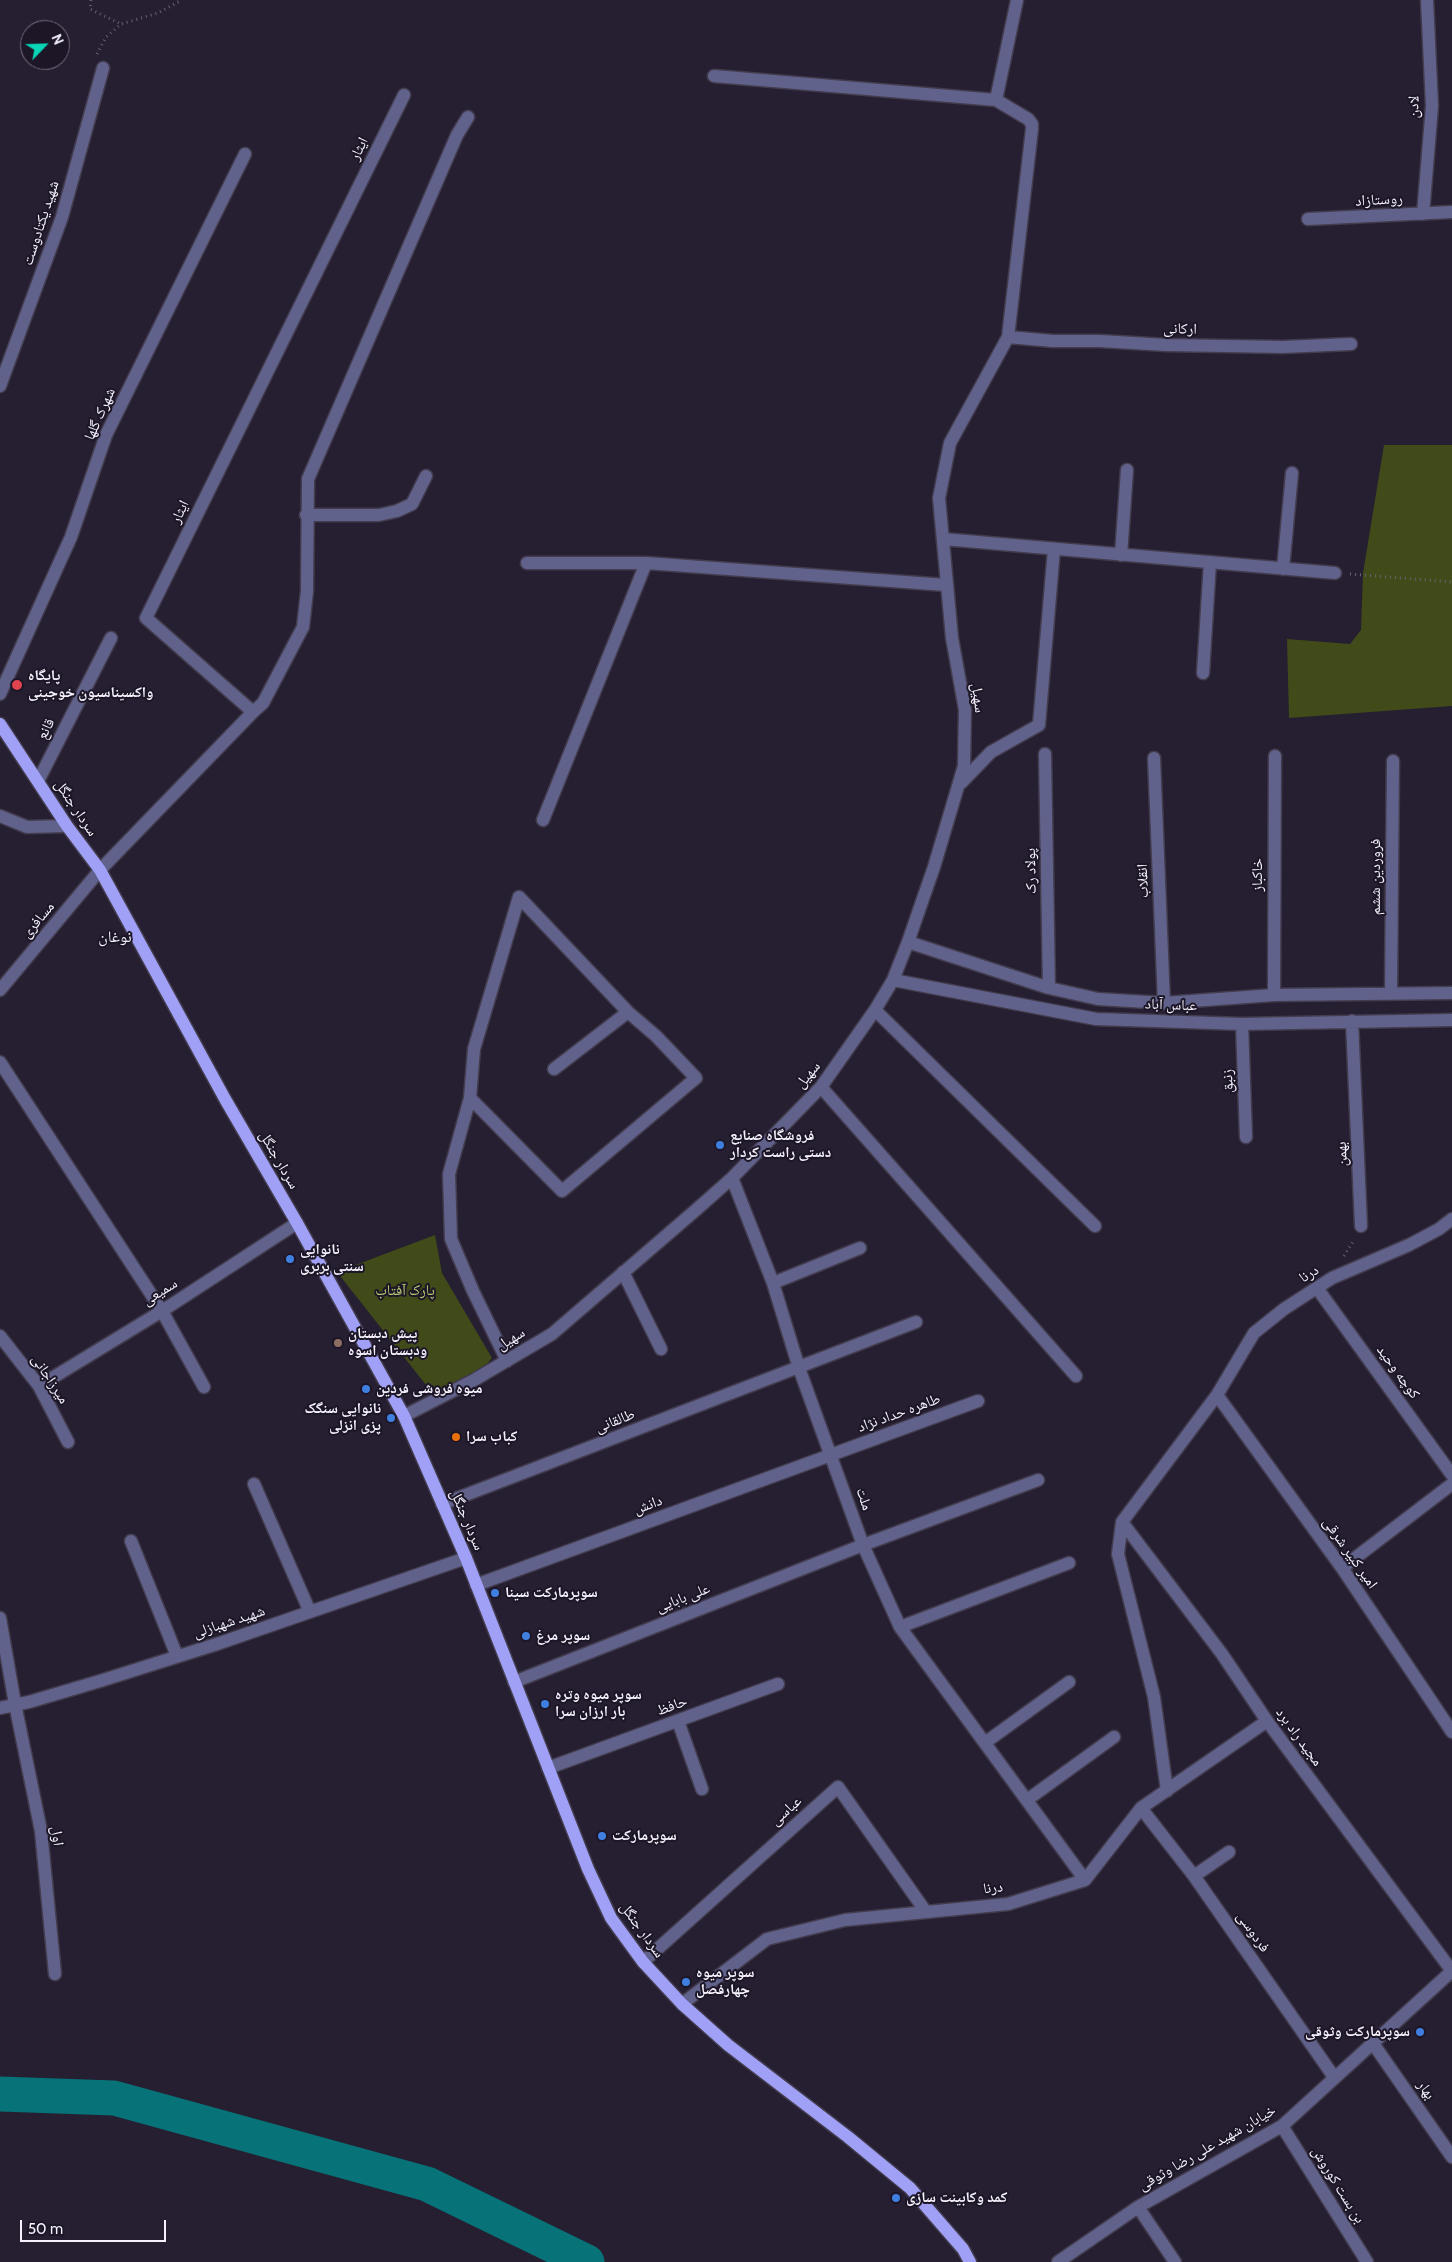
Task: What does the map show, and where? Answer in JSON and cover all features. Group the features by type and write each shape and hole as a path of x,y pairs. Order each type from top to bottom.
{"main road":[{"name":"سردار جنگل","path":"0,724 67,826 100,870 225,1099 297,1223 404,1416 466,1558 548,1768 610,1918 643,1962 682,2004 728,2044 848,2137 910,2188 963,2249 970,2262"}],"street":[{"path":"996,100 1017,0"},
{"name":"لادن","path":"1423,214 1432,106 1427,0"},
{"name":"شهید یکتادوست","path":"0,386 62,217 103,68"},
{"path":"714,76 996,100 1028,119 1032,124 1032,129 1008,337"},
{"name":"ایثار","path":"253,712 146,618 404,95"},
{"path":"100,870 263,702 303,627 307,591 306,515 308,479 457,135 468,117"},
{"name":"شهرک گلها","path":"0,694 71,537 106,435 245,154"},
{"name":"روستازاد","path":"1308,219 1452,212"},
{"name":"ارکانی","path":"1008,337 1053,342 1100,341 1166,345 1283,347 1351,344"},
{"name":"سهیل","path":"404,1416 507,1361 552,1334 732,1178 821,1088 875,1010 893,980 908,942 961,783 964,766 965,710 952,638 939,498 950,443 1008,337"},
{"path":"1121,555 1126,470"},
{"path":"1284,569 1292,473"},
{"path":"306,515 379,515 397,512 412,504 426,476"},
{"path":"942,539 1335,573"},
{"path":"961,783 991,752 1039,725 1054,549"},
{"path":"1202,673 1210,562"},
{"path":"527,563 646,563 946,585"},
{"path":"543,820 646,563"},
{"name":"قانع","path":"38,781 111,638"},
{"name":"پولاد رک","path":"1045,754 1049,988"},
{"name":"خاکباز","path":"1274,995 1275,756"},
{"name":"انقلاب","path":"1154,758 1164,1003"},
{"name":"فروردین ششم","path":"1391,994 1393,762"},
{"path":"0,816 27,827 67,826"},
{"name":"مسافری","path":"0,990 100,870"},
{"path":"470,1098 562,1191 696,1078 656,1036 628,1012 519,897 474,1049 470,1098 449,1174 451,1240 507,1361"},
{"name":"عباس آباد","path":"908,942 1049,988 1098,999 1164,1003 1274,995 1452,994"},
{"name":"عباس آباد","path":"893,980 1096,1019 1242,1024 1452,1020"},
{"path":"875,1010 1095,1226"},
{"path":"554,1069 628,1012"},
{"name":"بهمن","path":"1352,1021 1361,1226"},
{"name":"زنبق","path":"1242,1024 1246,1137"},
{"path":"0,1062 162,1311 204,1387"},
{"path":"821,1088 1076,1376"},
{"name":"ملت","path":"732,1178 773,1283 799,1368 863,1544 900,1627 986,1742 1085,1880"},
{"name":"درنا","path":"1122,1522 1217,1395 1242,1358 1254,1333 1284,1309 1332,1278 1409,1245 1439,1229 1452,1219"},
{"name":"سمیعی","path":"39,1386 162,1311 297,1223"},
{"path":"773,1283 860,1248"},
{"path":"623,1272 661,1349"},
{"name":"کوچه وحید","path":"1317,1288 1452,1475"},
{"name":"طالقانی","path":"442,1504 916,1322"},
{"name":"میرزاجانی","path":"0,1336 39,1386 68,1442"},
{"name":"امیر کبیر شرقی","path":"1217,1395 1342,1568 1452,1732"},
{"name":"طاهره حداد نژاد","path":"832,1455 978,1401"},
{"name":"دانش","path":"476,1586 832,1455"},
{"name":"علی بابایی","path":"514,1682 863,1544 1038,1480"},
{"path":"254,1484 310,1612"},
{"path":"1342,1568 1452,1484"},
{"path":"1122,1522 1118,1554 1154,1697 1167,1791"},
{"name":"مجید راد برد","path":"1122,1522 1222,1654 1267,1721 1452,1971"},
{"path":"131,1541 177,1656"},
{"name":"شهید شهبازلی","path":"0,1708 100,1681 466,1558"},
{"path":"900,1627 1069,1562"},
{"name":"اول","path":"0,1618 15,1704 41,1831 55,1974"},
{"path":"986,1742 1069,1682"},
{"name":"حافظ","path":"548,1768 778,1684"},
{"path":"678,1721 702,1789"},
{"path":"1085,1880 1141,1808 1267,1721"},
{"path":"1027,1800 1114,1737"},
{"name":"عباسی","path":"643,1962 838,1787 926,1912"},
{"name":"فردوسی","path":"1141,1808 1194,1876 1334,2076"},
{"path":"1194,1876 1229,1852"},
{"name":"درنا","path":"682,2004 767,1939 845,1920 1008,1904 1085,1880"},
{"name":"خیابان شهید علی رضا وثوقی","path":"1058,2262 1138,2207 1282,2126 1334,2076 1452,1971"},
{"name":"بهار","path":"1372,2042 1452,2157"},
{"name":"بن بست کوروش","path":"1282,2126 1367,2262"},
{"path":"1138,2207 1175,2262"}],"path":[{"path":"91,0 90,10 121,24"},
{"path":"103,68 97,54 106,37 121,24 158,13 182,0"},
{"path":"1335,573 1452,582"},
{"path":"1332,1278 1361,1226"}],"green space":[{"path":"1384,445 1452,445 1452,706 1289,718 1287,639 1350,644 1361,630 1363,573"},
{"name":"پارک آفتاب","path":"435,1235 442,1273 492,1358 474,1380 437,1399 337,1272"}],"waterway":[{"path":"0,2094 114,2098 427,2184 587,2262"}],"place":[{"name":"پایگاه واکسیناسیون خوجینی","path":"17,685"},
{"name":"فروشگاه صنایع دستی راست کردار","path":"720,1145"},
{"name":"نانوایی سنتی بربری","path":"290,1259"},
{"name":"پیش دبستان ودبستان اسوه","path":"338,1343"},
{"name":"میوه فروشی فردین","path":"366,1389"},
{"name":"نانوایی سنگک پزی انزلی","path":"391,1418"},
{"name":"کباب سرا","path":"456,1437"},
{"name":"سوپرمارکت سینا","path":"495,1593"},
{"name":"سوپر مرغ","path":"526,1636"},
{"name":"سوپر میوه وتره بار ارزان سرا","path":"545,1704"},
{"name":"سوپرمارکت","path":"602,1836"},
{"name":"سوپر میوه چهارفصل","path":"686,1982"},
{"name":"سوپرمارکت وثوقی","path":"1420,2032"},
{"name":"کمد وکابینت سازی","path":"896,2198"}],"district":[{"name":"نوغان","path":"115,937"}]}
